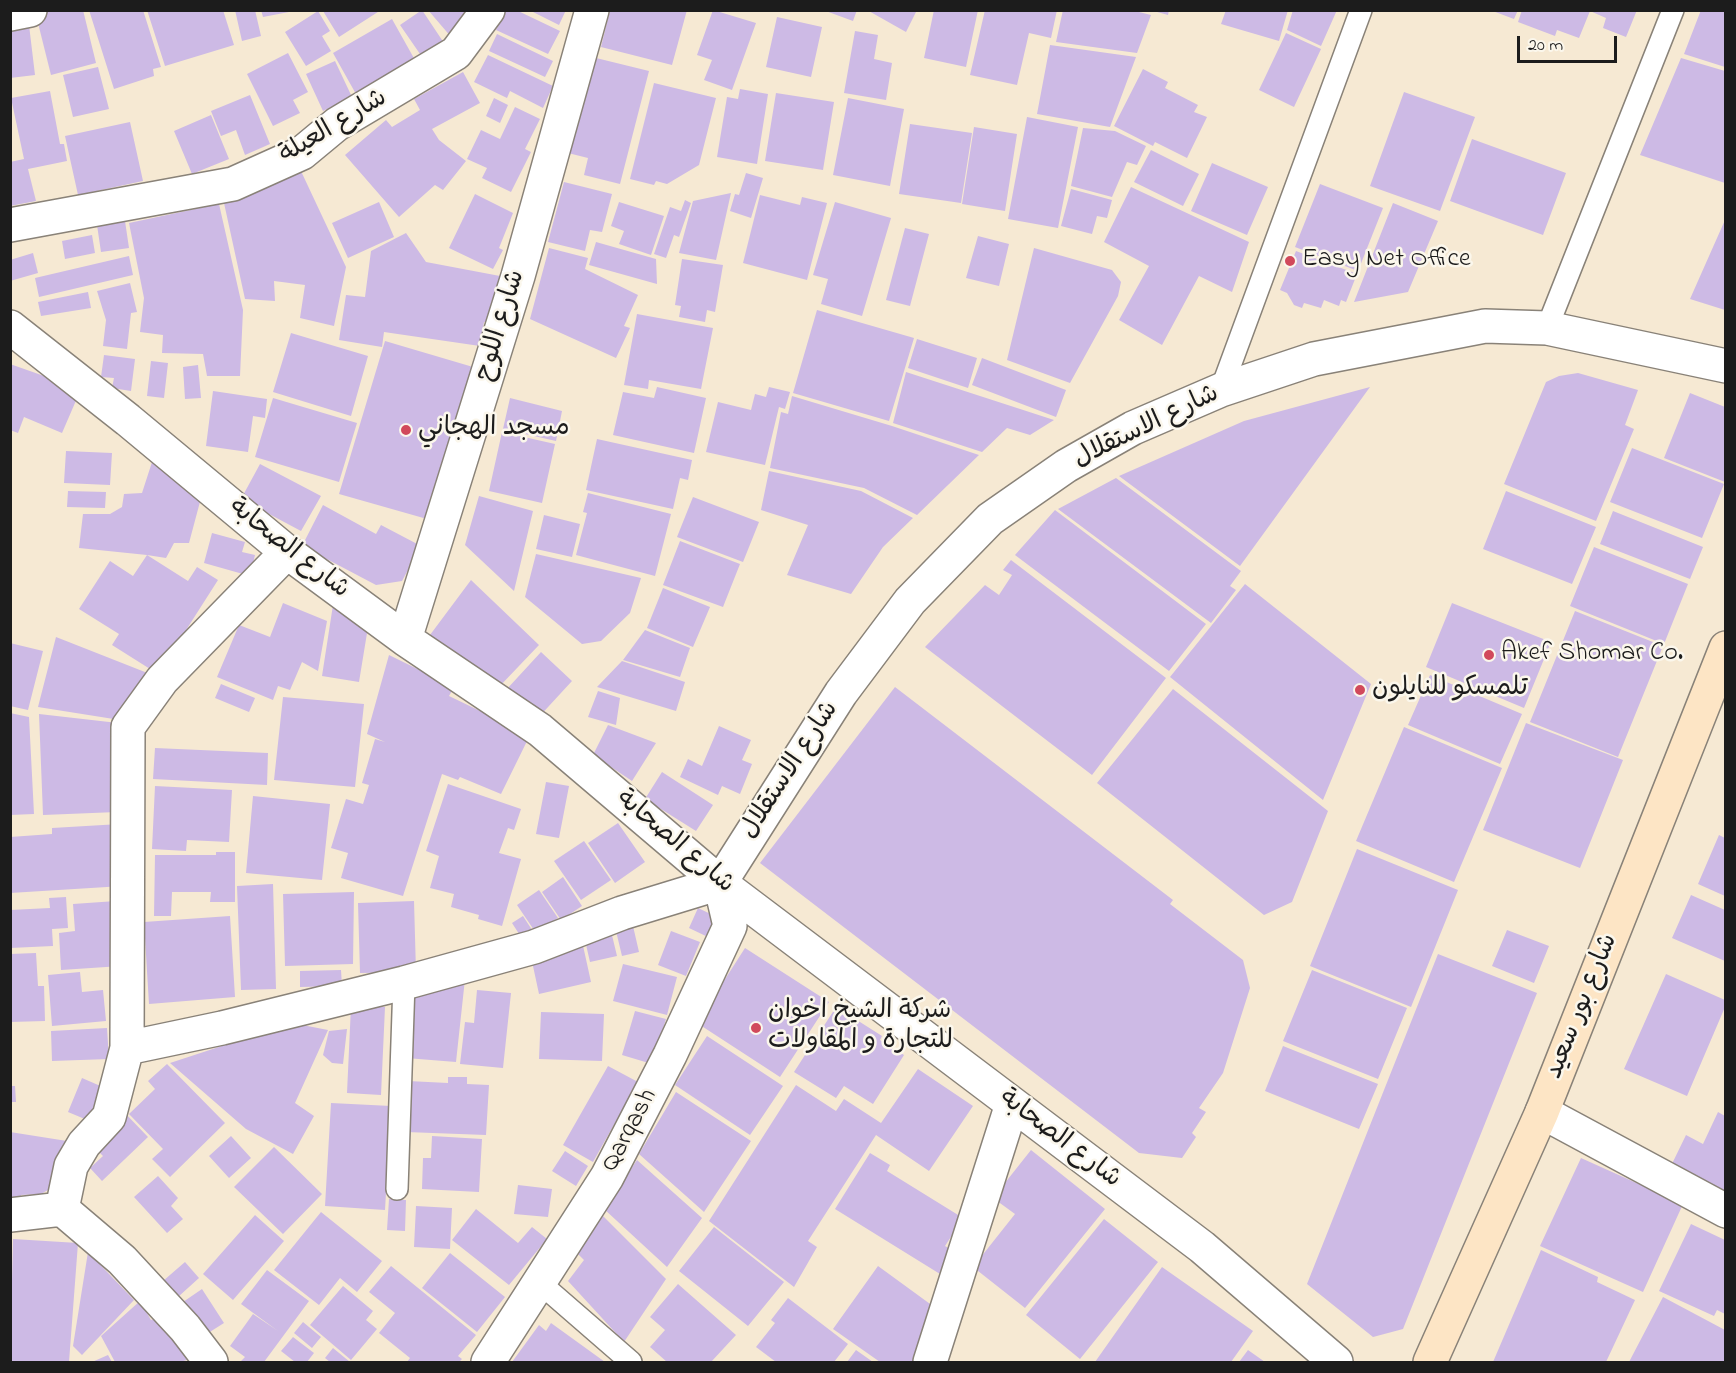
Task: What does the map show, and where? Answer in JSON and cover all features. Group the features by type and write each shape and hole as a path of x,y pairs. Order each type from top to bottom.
{"street":[{"path":"10,14 30,10"},
{"name":"شارع العيلة","path":"10,225 233,184 302,153 337,124 456,53 488,10"},
{"name":"شارع اللوح","path":"405,639 518,276 592,10"},
{"name":"شارع الاستقلال","path":"720,883 841,693 910,601 990,519 1066,466 1133,428 1221,390 1314,359 1485,326 1547,328 1725,366"},
{"name":"شارع الصحابة","path":"10,327 137,428 286,552 405,639 540,730 720,883 1202,1247 1336,1362"},
{"path":"62,1209 71,1166 84,1144 109,1117 128,1047 128,727 162,680 286,552"},
{"name":"شارع بور سعيد","path":"1430,1362 1542,1112 1725,648"},
{"path":"128,1047 222,1028 404,983 534,946 622,913 720,883"},
{"name":"Qarqash","path":"488,1362 607,1177 670,1055 730,926 720,883"},
{"path":"930,1362 1012,1104"},
{"path":"1542,1112 1725,1211"},
{"path":"10,1215 62,1209 122,1260 185,1328 211,1362"}],"lane":[{"path":"1221,390 1361,10"},
{"path":"1547,328 1673,10"},
{"path":"397,1189 404,983"},
{"path":"540,1283 631,1362"}],"building":[{"path":"83,10 96,63 51,75 35,11"},
{"path":"89,10 143,10 161,67 153,69 154,76 114,89"},
{"path":"147,10 223,10 234,45 165,66"},
{"path":"235,10 255,10 261,36 242,41"},
{"path":"261,10 289,10 289,12 263,17"},
{"path":"325,10 381,10 339,37 323,11"},
{"path":"422,10 450,52 429,67 400,25"},
{"path":"428,10 483,10 452,38"},
{"path":"505,10 516,10 560,31 548,54 496,30"},
{"path":"529,10 566,10 559,25"},
{"path":"610,10 687,10 672,65 601,47"},
{"path":"713,10 756,23 732,90 704,80 712,60 697,55"},
{"path":"823,10 857,10 853,21"},
{"path":"867,10 917,10 906,32"},
{"path":"934,10 978,10 966,67 924,58"},
{"path":"985,10 1057,10 1051,38 1029,33 1017,85 970,75"},
{"path":"1063,10 1131,10 1151,15 1137,53 1056,42"},
{"path":"1150,10 1169,10 1168,15"},
{"path":"1226,10 1288,10 1279,41 1221,24"},
{"path":"1293,10 1337,10 1321,46 1287,30"},
{"path":"1490,10 1518,10 1514,19"},
{"path":"1522,10 1637,10 1626,37 1603,28 1606,18 1590,11 1579,38 1557,30 1555,36 1518,22"},
{"path":"1701,10 1725,10 1725,67 1684,54"},
{"path":"318,11 330,31 322,36 331,51 306,66 285,32"},
{"path":"777,17 822,27 811,77 766,67"},
{"path":"392,19 420,69 361,103 333,53"},
{"path":"29,25 35,75 10,78 10,27"},
{"path":"855,31 878,35 874,59 892,63 886,100 844,93"},
{"path":"1286,33 1321,49 1294,107 1259,90"},
{"path":"497,34 553,61 545,77 489,51"},
{"path":"1050,45 1136,57 1110,127 1037,114"},
{"path":"288,53 308,92 293,100 300,113 273,126 247,74"},
{"path":"488,55 553,86 543,108 510,91 507,98 474,82"},
{"path":"592,57 649,71 620,184 584,175 588,158 568,153"},
{"path":"1681,58 1725,71 1725,183 1640,155"},
{"path":"335,61 352,97 323,111 306,74"},
{"path":"98,67 109,109 73,117 63,75"},
{"path":"1143,69 1168,82 1165,88 1198,105 1194,112 1207,117 1187,158 1155,142 1153,146 1114,126"},
{"path":"463,72 480,103 432,129 439,140 466,161 443,190 435,185 399,217 345,155 386,120 392,127 420,110 414,99"},
{"path":"654,83 716,98 699,165 667,184 656,181 654,185 630,179"},
{"path":"740,89 768,94 757,164 717,157 727,97 738,99"},
{"path":"50,91 60,144 64,144 67,161 28,169 36,201 10,206 10,162 24,159 11,98"},
{"path":"1404,92 1475,117 1440,211 1370,186"},
{"path":"776,93 834,102 823,170 765,161"},
{"path":"250,95 270,144 245,155 236,130 221,136 211,111"},
{"path":"494,98 508,105 500,123 486,116"},
{"path":"848,98 904,109 890,186 833,175"},
{"path":"515,107 540,119 525,149 531,152 511,192 482,178 487,168 467,159 481,130 500,139"},
{"path":"211,115 229,159 192,174 174,131"},
{"path":"1027,117 1078,127 1058,228 1008,219"},
{"path":"130,122 143,181 78,195 65,136"},
{"path":"910,124 972,133 961,203 899,194"},
{"path":"974,127 1017,134 1005,211 962,204"},
{"path":"1083,128 1115,131 1146,146 1137,165 1127,162 1112,197 1071,186"},
{"path":"1472,139 1566,173 1543,235 1450,201"},
{"path":"1151,150 1199,174 1183,206 1134,182"},
{"path":"1212,163 1268,187 1247,235 1191,211"},
{"path":"300,169 346,267 334,326 300,318 305,285 274,281 275,301 245,299 224,203"},
{"path":"746,173 763,178 751,218 730,211 735,194 739,195"},
{"path":"564,182 612,194 602,232 590,230 585,251 548,242"},
{"path":"1320,184 1383,208 1358,271 1295,247"},
{"path":"1131,187 1249,242 1232,292 1199,276 1162,345 1119,320 1149,266 1104,242"},
{"path":"1071,189 1112,200 1107,218 1097,216 1092,234 1061,226"},
{"path":"731,193 716,260 679,253 693,201"},
{"path":"475,194 513,213 499,248 503,250 493,269 449,248"},
{"path":"760,195 800,205 802,197 827,203 807,280 743,263"},
{"path":"685,200 691,203 679,237 674,235 666,258 654,254 670,207 681,211"},
{"path":"379,202 394,237 348,258 332,223"},
{"path":"619,202 664,216 651,255 619,244 624,231 611,226"},
{"path":"835,202 891,218 862,316 821,304 828,279 813,275"},
{"path":"1393,203 1438,221 1408,292 1354,302"},
{"path":"219,204 243,310 240,376 207,376 203,354 162,353 163,335 140,332 144,298 129,223"},
{"path":"1725,220 1725,310 1690,299"},
{"path":"125,221 129,248 101,252 97,225"},
{"path":"905,228 929,234 910,306 886,300"},
{"path":"406,233 426,262 500,276 493,323 484,322 480,346 384,332 382,347 339,340 346,295 365,297 371,251"},
{"path":"92,235 95,253 65,259 62,241"},
{"path":"978,236 1009,244 999,286 966,278"},
{"path":"596,242 656,259 657,284 589,265"},
{"path":"549,248 588,258 585,269 638,295 624,326 630,328 616,358 530,319"},
{"path":"1034,248 1112,270 1121,282 1118,296 1070,383 1007,360"},
{"path":"1296,251 1357,274 1346,302 1341,300 1339,306 1324,300 1321,308 1304,303 1302,308 1294,305 1287,293 1280,290"},
{"path":"33,253 38,273 10,281 10,260"},
{"path":"129,256 133,275 39,297 35,278"},
{"path":"682,259 723,265 715,312 707,310 705,322 679,317 681,306 675,305"},
{"path":"130,283 137,312 131,313 127,349 103,346 106,320 97,291"},
{"path":"88,292 91,308 41,316 38,302"},
{"path":"817,310 914,338 889,421 793,393"},
{"path":"637,314 713,328 701,389 649,380 648,389 624,385"},
{"path":"291,333 368,356 351,416 273,392"},
{"path":"917,339 977,358 968,388 908,368"},
{"name":"مسجد الهجاني","path":"385,341 473,367 427,519 339,494"},
{"path":"104,355 135,359 131,391 112,388 114,378 101,377"},
{"path":"982,358 1066,390 1056,417 972,385"},
{"path":"151,361 168,363 164,398 147,396"},
{"path":"10,364 81,389 62,433 24,417 18,433 10,430"},
{"path":"198,365 201,398 185,399 183,367"},
{"path":"906,372 1054,420 1030,435 1007,428 982,452 893,423"},
{"path":"1578,373 1638,390 1625,425 1634,429 1596,521 1504,484 1546,382 1559,376"},
{"path":"657,387 706,398 694,453 613,435 623,392 654,398"},
{"path":"769,387 790,392 785,409 779,407 765,465 706,452 718,402 751,410 755,394 766,397"},
{"path":"1370,387 1240,566 1119,476 1244,421"},
{"path":"213,391 267,399 265,418 253,416 248,452 206,446"},
{"path":"1690,393 1725,407 1725,482 1664,458"},
{"path":"792,396 979,455 917,515 864,488 770,468 781,412 788,414"},
{"path":"273,398 357,423 339,482 255,457"},
{"path":"510,398 562,411 556,441 503,429"},
{"path":"502,432 555,444 542,503 489,491"},
{"path":"597,439 692,460 688,480 680,478 673,509 586,490"},
{"path":"1632,448 1724,484 1702,538 1610,502"},
{"path":"66,451 112,453 110,485 64,483"},
{"path":"153,459 201,498 189,543 174,543 166,558 79,548 83,514 110,514 122,507 124,494 142,493"},
{"path":"260,464 321,496 301,531 241,499"},
{"path":"769,471 861,491 913,518 883,547 851,594 787,575 808,525 761,510"},
{"path":"1116,478 1241,571 1230,586 1236,590 1211,623 1058,509"},
{"path":"68,491 106,492 105,508 67,507"},
{"path":"1506,491 1596,527 1572,584 1483,549"},
{"path":"588,493 671,514 655,576 576,555 587,513 583,512"},
{"path":"479,496 533,511 514,591 465,545"},
{"path":"693,497 759,522 743,562 677,537"},
{"path":"323,505 376,534 381,525 421,546 402,581 376,585 302,546"},
{"path":"1055,510 1206,624 1169,671 1015,555"},
{"path":"1613,511 1703,547 1690,579 1600,544"},
{"path":"544,515 580,524 572,557 536,549"},
{"path":"212,533 245,542 242,552 255,555 250,576 204,563"},
{"path":"680,541 740,564 723,607 663,585"},
{"path":"1594,547 1688,584 1664,644 1570,606"},
{"path":"536,554 641,578 630,613 601,641 582,644 525,597"},
{"path":"147,555 188,581 197,567 218,580 158,674 112,645 119,634 79,609 110,561 133,576"},
{"path":"1011,560 1166,678 1092,775 925,647 985,585 999,595 1012,575 1003,570"},
{"path":"471,580 539,645 498,688 430,635"},
{"path":"1245,584 1371,684 1323,800 1170,677"},
{"path":"663,588 710,607 693,647 647,628"},
{"path":"283,603 327,621 318,671 302,662 290,690 278,686 273,700 217,677 239,625 270,637"},
{"name":"Akef Shomar Co.","path":"1452,603 1551,642 1524,708 1426,667"},
{"path":"333,605 368,627 359,682 322,676"},
{"path":"1575,611 1663,646 1618,757 1530,722"},
{"path":"645,630 690,648 680,677 623,660"},
{"path":"56,637 150,674 120,720 38,707"},
{"path":"10,643 43,651 28,710 10,706"},
{"path":"541,652 572,681 537,719 506,690"},
{"path":"389,655 454,687 449,696 530,735 501,794 460,777 458,780 442,774 403,896 341,878 348,853 331,848 346,799 363,804 369,785 362,783 375,739 385,742 367,734"},
{"path":"622,661 685,682 676,711 597,687"},
{"path":"1430,675 1522,714 1500,764 1408,725"},
{"path":"221,684 255,698 249,712 215,698"},
{"path":"895,687 1173,900 1170,904 1243,960 1250,988 1223,1073 1199,1108 1206,1112 1192,1133 1196,1137 1182,1158 1139,1153 760,863"},
{"path":"1173,689 1328,811 1292,902 1264,915 1097,783"},
{"path":"598,691 620,698 616,725 588,717"},
{"path":"283,697 364,704 355,787 274,780"},
{"path":"10,713 29,717 34,814 10,815"},
{"path":"39,714 118,723 117,812 43,815"},
{"path":"1526,723 1623,760 1580,868 1483,830"},
{"path":"608,725 656,743 632,781 593,755"},
{"path":"719,726 751,740 742,760 752,764 740,794 722,786 718,795 680,777 688,759 702,766"},
{"path":"1404,727 1502,768 1454,882 1356,841"},
{"path":"155,748 268,753 267,785 153,779"},
{"path":"662,772 713,805 696,831 645,799"},
{"path":"546,782 569,786 559,838 536,834"},
{"path":"448,784 521,809 514,830 508,828 499,853 521,859 502,926 478,919 479,915 451,907 454,894 430,888 439,856 426,851"},
{"path":"155,786 232,790 229,842 187,840 186,851 152,849"},
{"path":"253,796 330,804 322,880 246,873"},
{"path":"618,823 645,862 615,883 588,843"},
{"path":"120,824 123,886 10,893 10,837 52,834 52,828"},
{"path":"1719,835 1725,838 1725,896 1698,884"},
{"path":"584,841 611,880 581,900 554,861"},
{"path":"1357,849 1458,890 1411,1007 1310,966"},
{"path":"216,852 235,852 235,902 210,902 211,892 172,892 171,916 154,916 155,855 216,855"},
{"path":"563,877 582,906 561,920 542,892"},
{"path":"273,884 276,989 241,990 237,886"},
{"path":"539,890 558,918 536,933 517,905"},
{"path":"354,892 353,964 285,966 283,894"},
{"path":"1691,895 1725,910 1725,961 1672,938"},
{"path":"66,897 68,928 52,929 53,946 10,948 10,910 50,908 49,898"},
{"path":"116,901 121,966 61,970 59,933 75,931 73,904"},
{"path":"414,901 416,972 360,973 358,903"},
{"path":"698,908 719,918 710,938 689,928"},
{"path":"230,916 235,997 149,1004 144,922"},
{"path":"523,916 534,933 523,940 512,923"},
{"path":"633,926 639,952 622,956 616,931"},
{"path":"1507,930 1549,946 1534,983 1492,966"},
{"path":"611,931 617,956 590,962 584,936"},
{"path":"671,931 700,942 686,976 658,965"},
{"path":"582,941 591,982 539,994 530,952"},
{"path":"745,948 829,1002 780,1077 697,1023"},
{"path":"36,953 38,986 44,986 45,1021 10,1022 10,954"},
{"path":"1438,954 1537,993 1403,1329 1373,1337 1307,1284"},
{"path":"623,964 677,977 667,1015 613,1001"},
{"path":"341,970 342,986 300,987 300,971"},
{"path":"1312,970 1407,1008 1378,1079 1283,1041"},
{"path":"80,972 82,992 103,990 106,1021 52,1026 48,975"},
{"path":"1666,974 1725,1000 1725,1007 1687,1096 1624,1069"},
{"path":"465,979 456,1062 406,1058 414,992"},
{"path":"477,990 511,993 503,1068 460,1064 465,1022 474,1023"},
{"path":"838,1004 851,1012 849,1015 882,1036 880,1040 904,1055 873,1104 844,1086 836,1098 794,1072"},
{"path":"351,1006 385,1007 381,1095 347,1093"},
{"path":"635,1011 666,1019 652,1064 622,1055"},
{"path":"541,1012 604,1014 602,1061 539,1059"},
{"path":"292,1023 328,1030 295,1103 314,1116 293,1154 246,1129 170,1063"},
{"path":"107,1028 109,1059 52,1061 51,1031"},
{"path":"347,1029 343,1064 332,1063 323,1055 329,1031"},
{"path":"707,1036 783,1086 750,1135 675,1085"},
{"path":"1283,1046 1378,1084 1359,1129 1265,1091"},
{"path":"167,1064 225,1123 170,1177 152,1159 163,1149 129,1114 155,1089 148,1081"},
{"path":"608,1066 638,1082 593,1162 563,1145"},
{"path":"918,1069 973,1106 929,1171 876,1135 808,1241 817,1247 794,1287 709,1221 796,1085 836,1111 844,1099 881,1123"},
{"path":"448,1077 467,1077 467,1084 489,1085 486,1135 406,1132 408,1081 448,1083"},
{"path":"82,1078 105,1088 92,1122 68,1112"},
{"path":"10,1086 15,1086 16,1102 10,1102"},
{"path":"676,1092 751,1141 704,1212 639,1154"},
{"path":"331,1103 391,1106 385,1210 325,1206"},
{"path":"122,1110 148,1137 102,1181 90,1168 103,1156 89,1142"},
{"path":"1718,1112 1725,1116 1725,1198 1669,1170 1686,1135 1703,1144"},
{"path":"10,1132 67,1141 53,1187 41,1194 21,1195 21,1201 10,1202"},
{"path":"231,1136 251,1158 229,1178 209,1156"},
{"path":"432,1136 482,1139 479,1192 422,1189 423,1158 431,1158"},
{"path":"274,1147 322,1194 283,1234 234,1187"},
{"path":"1031,1150 1105,1209 1025,1308 973,1267 1015,1214 993,1198"},
{"path":"565,1151 588,1166 576,1186 552,1171"},
{"path":"870,1153 890,1165 887,1171 963,1218 945,1246 955,1252 940,1274 835,1209"},
{"path":"1581,1158 1683,1204 1643,1292 1540,1246"},
{"path":"637,1160 702,1218 667,1267 604,1209"},
{"path":"158,1176 178,1198 171,1206 183,1219 167,1233 134,1197"},
{"path":"518,1185 552,1189 548,1217 514,1214"},
{"path":"389,1199 406,1200 405,1231 387,1230"},
{"path":"416,1206 452,1208 450,1249 414,1247"},
{"path":"476,1209 518,1243 532,1227 547,1239 509,1285 452,1240"},
{"path":"321,1212 382,1261 357,1292 340,1278 319,1305 274,1270"},
{"path":"255,1215 284,1241 233,1300 203,1274"},
{"path":"603,1216 666,1279 624,1342 568,1281 584,1260 578,1254"},
{"path":"1104,1219 1158,1262 1080,1359 1026,1315"},
{"path":"1691,1224 1725,1240 1725,1314 1717,1310 1714,1316 1659,1291"},
{"path":"714,1227 784,1282 748,1326 679,1271"},
{"path":"13,1239 78,1243 69,1362 10,1362"},
{"path":"1541,1250 1598,1277 1597,1282 1635,1300 1606,1362 1493,1362"},
{"path":"88,1252 134,1300 82,1355 73,1346"},
{"path":"450,1253 505,1297 477,1332 422,1288"},
{"path":"185,1262 199,1278 178,1297 163,1281"},
{"path":"391,1266 476,1335 458,1356 462,1359 459,1362 407,1362 410,1358 379,1333 395,1313 369,1292"},
{"path":"878,1266 937,1309 922,1362 880,1362 833,1329"},
{"path":"1162,1267 1253,1331 1231,1362 1095,1362"},
{"path":"267,1270 309,1301 264,1362 240,1362 245,1357 230,1346 253,1314 278,1331 241,1304"},
{"path":"678,1284 736,1335 711,1362 667,1362 650,1347 665,1330 650,1317"},
{"path":"343,1286 373,1311 366,1320 377,1329 351,1360 310,1325"},
{"path":"202,1289 224,1323 205,1335 183,1302"},
{"path":"1663,1297 1725,1330 1725,1362 1629,1362"},
{"path":"788,1298 848,1344 834,1362 776,1362 756,1347 775,1323 771,1320"},
{"path":"140,1301 151,1320 156,1318 170,1338 173,1337 187,1360 180,1362 115,1362 101,1336"},
{"path":"303,1322 321,1337 312,1348 294,1333"},
{"path":"551,1323 605,1362 512,1362 539,1325 546,1331"},
{"path":"293,1337 314,1353 307,1362 295,1362 281,1351"},
{"path":"333,1348 350,1362 330,1362 325,1358"},
{"path":"856,1350 873,1362 847,1362"},
{"path":"1248,1350 1265,1362 1239,1362"},
{"path":"108,1355 112,1362 92,1362"}],"place":[{"name":"Easy Net Office","path":"1290,261"},
{"name":"مسجد الهجاني","path":"406,430"},
{"name":"Akef Shomar Co.","path":"1489,655"},
{"name":"تلمسكو للنايلون","path":"1360,690"},
{"name":"شركة الشيخ اخوان للتجارة و المقاولات","path":"756,1028"}]}
